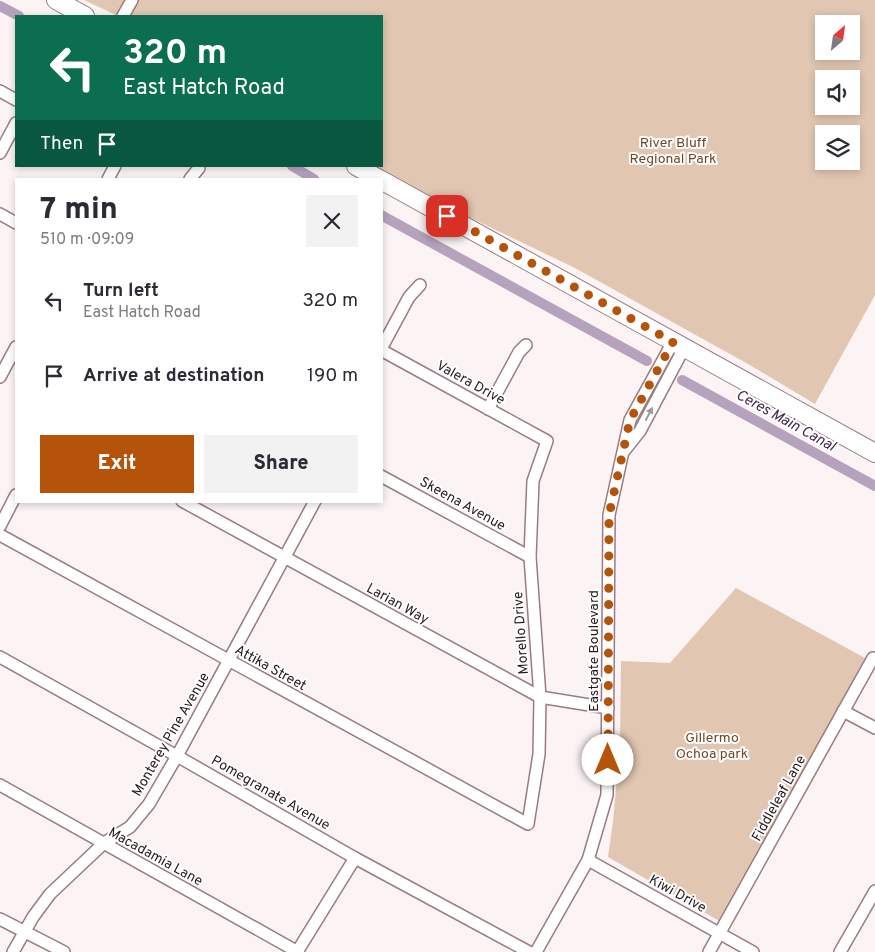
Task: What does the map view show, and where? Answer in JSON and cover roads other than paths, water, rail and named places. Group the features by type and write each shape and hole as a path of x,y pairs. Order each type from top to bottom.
{"main road":[{"path":"56,0 83,15"},
{"path":"358,167 378,178"},
{"path":"383,181 875,453"}],"street":[{"path":"124,15 132,0"},
{"path":"0,91 15,99"},
{"path":"0,153 15,126"},
{"path":"191,178 200,168"},
{"path":"0,214 15,222"},
{"path":"383,345 409,297 420,285"},
{"path":"488,409 519,352 526,345"},
{"name":"Eastgate Boulevard","path":"536,952 588,860 607,795 609,515 630,420 678,345"},
{"path":"0,376 15,349"},
{"name":"Valera Drive","path":"383,350 547,441"},
{"name":"Morello Drive","path":"528,824 539,754 540,697 530,557 534,481 547,441"},
{"name":"Skeena Avenue","path":"383,477 530,557"},
{"path":"0,526 15,497"},
{"name":"Larian Way","path":"186,503 540,697 608,708"},
{"name":"Monterey Pine Avenue","path":"13,952 50,894 104,843 130,827 149,804 314,503"},
{"name":"Attika Street","path":"0,535 528,824"},
{"name":"Pomegranate Avenue","path":"0,657 356,858 528,952"},
{"name":"Fiddleleaf Lane","path":"709,952 873,658"},
{"path":"843,711 875,728"},
{"name":"Macadamia Lane","path":"0,785 298,952"},
{"path":"298,952 356,858"},
{"name":"Kiwi Drive","path":"588,860 753,952"},
{"path":"840,952 875,890"},
{"path":"0,919 64,952"}],"waterway":[{"name":"Ceres Main Canal","path":"0,6 17,15"},
{"name":"Ceres Main Canal","path":"294,167 312,178"},
{"name":"Ceres Main Canal","path":"383,216 647,361"},
{"name":"Ceres Main Canal","path":"682,380 875,486"}],"park label":[{"name":"River Bluff Regional Park","path":"673,150"},
{"name":"Gillermo Ochoa park","path":"712,746"}]}
